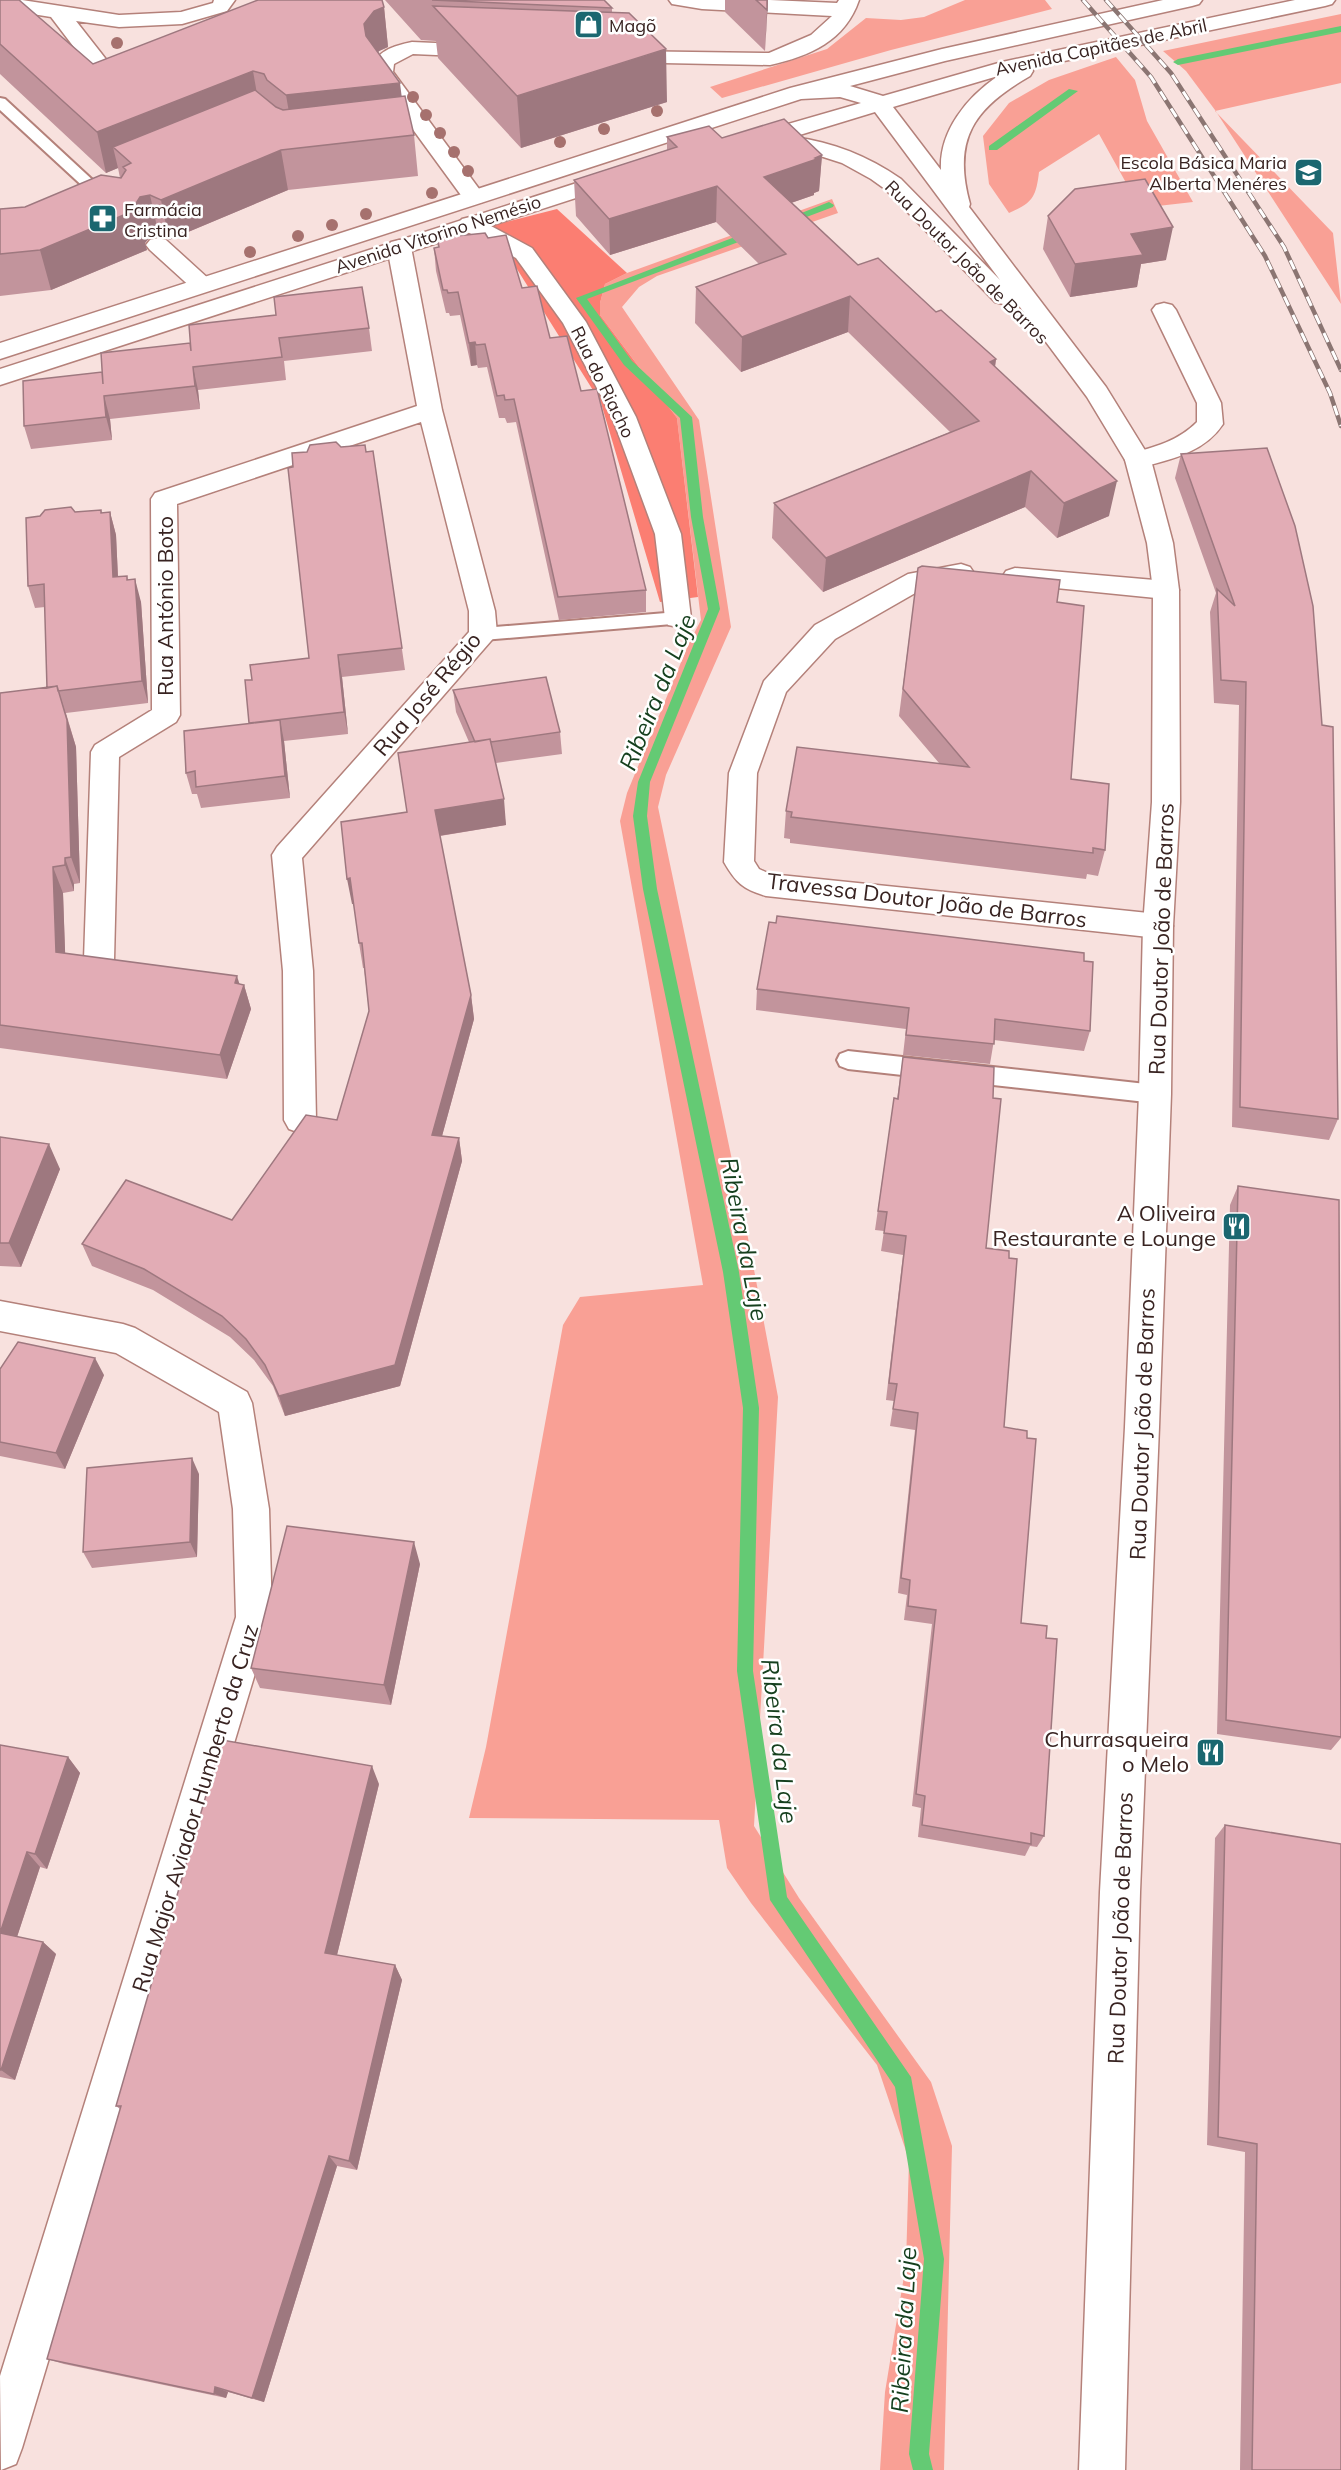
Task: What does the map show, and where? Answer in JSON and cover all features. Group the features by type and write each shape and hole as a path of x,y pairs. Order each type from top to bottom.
{"street":[{"path":"119,21 125,0"},
{"path":"0,10 20,6 119,21 182,18 220,7 225,0"},
{"path":"596,57 770,59 794,52 821,38 833,29 847,5 702,3 679,0"},
{"path":"798,93 942,55 1192,0"},
{"name":"Avenida Capitães de Abril","path":"879,103 1002,68 1066,53 1325,0"},
{"path":"58,12 107,75 150,62"},
{"path":"474,197 382,72 384,61 412,48 504,52"},
{"name":"Rua Doutor João de Barros","path":"968,222 956,196 951,170 953,145 964,121 981,100 1004,81 1033,65 1066,53"},
{"path":"798,93 824,89 846,91 864,95 879,103"},
{"name":"Avenida Vitorino Nemésio","path":"0,351 798,93"},
{"name":"Rua Doutor João de Barros","path":"1097,393 885,178 858,162 826,150 778,142 744,144 879,103 1097,393 1138,460 1160,543 1166,590 1166,802 1158,926 1155,1094 1142,1427 1120,1892 1102,2470"},
{"name":"Avenida Vitorino Nemésio","path":"0,378 594,183 637,172"},
{"name":"Rua do Riacho","path":"470,224 524,253 579,331 624,417 668,534 678,618"},
{"name":"Rua José Régio","path":"300,1120 298,971 287,855 483,634 482,611 430,410 399,247"},
{"path":"148,249 191,289"},
{"path":"1138,460 1178,449 1195,440 1210,424 1209,403 1164,310"},
{"name":"Rua António Boto","path":"99,960 105,752 166,715 164,499 430,410"},
{"name":"Travessa Doutor João de Barros","path":"1158,926 766,885 750,877 739,862 743,773 774,688 825,632 917,580 963,573 1166,590"},
{"name":"Rua Major Aviador Humberto da Cruz","path":"0,1316 123,1339 235,1403 251,1509 254,1617 0,2448"},
{"path":"0,2468 8,2470"}],"lane":[{"path":"0,102 97,195"},
{"path":"400,130 423,128"},
{"path":"483,634 678,618"},
{"path":"848,1060 1155,1094"}],"shaded area":[{"path":"965,0 1045,0 1052,9 891,50 722,98 710,87 827,49 866,18 901,20 924,17"},
{"path":"1341,14 1341,83 1216,111 1186,71 1163,51"},
{"path":"1116,57 1135,80 1147,121 1193,202 1140,208 1099,134 1039,172 1032,198 1009,213 989,184 983,136 1009,103 1049,80"},
{"path":"1217,113 1333,233 1341,304"},
{"path":"832,199 838,213 657,276 639,287 622,307 699,420 731,627 666,775 658,807 745,1222 778,1397 754,1826 799,1898 931,2082 952,2146 944,2470 880,2470 885,2392 906,2264 909,2160 877,2065 751,1903 727,1868 719,1820 469,1818 486,1747 563,1325 580,1297 703,1285 620,821 627,793 689,643 701,620 677,418 600,315 600,303 605,284 627,273"},
{"path":"557,209 627,273 605,284 600,303 600,315 677,418 698,597 660,602 601,403 490,226"}],"building":[{"path":"0,0 19,0 93,64 258,0 382,0 384,7 374,11 364,24 366,36 400,83 286,95 267,80 264,74 253,71 97,132 0,44"},
{"path":"432,0 604,0 612,8"},
{"path":"756,0 767,0 767,10"},
{"path":"433,6 629,13 666,49 517,96"},
{"path":"255,90 283,110 405,96 414,135 281,150 161,200 150,195 140,197 135,205 138,209 40,250 0,254 0,209 25,207 101,175 121,178 126,170 123,167 131,163 113,147"},
{"path":"784,119 822,155 815,158 817,159 764,177 858,265 878,258 936,312 941,310 996,359 990,362 1117,481 1064,503 1031,471 826,558 774,503 979,421 850,296 742,337 696,287 786,254 717,186 609,219 574,180 677,147 667,137 709,126 722,138"},
{"path":"1145,179 1173,227 1131,234 1143,255 1075,264 1048,216 1075,189"},
{"path":"485,233 488,238 506,235 522,288 537,286 550,338 567,336 581,391 597,389 646,590 558,597 514,399 505,400 504,395 497,396 485,344 469,343 458,292 448,293 447,290 443,290 434,248 439,247 437,238"},
{"path":"362,287 369,328 279,338 282,357 193,367 195,386 104,396 106,417 24,426 23,381 102,372 103,384 101,353 190,343 191,351 189,325 276,315 274,297"},
{"path":"336,442 341,447 365,445 366,452 373,451 402,648 338,655 344,712 249,723 245,680 252,680 250,665 309,658 288,468 293,467 292,453 307,452 310,445"},
{"path":"1267,448 1295,526 1313,606 1322,725 1333,727 1338,1119 1240,1107 1246,682 1221,680 1217,589 1235,606 1181,454"},
{"path":"71,507 75,512 101,510 101,513 110,512 113,577 127,576 127,580 135,579 142,681 58,691 57,686 47,688 44,584 28,586 26,518 40,516 45,510"},
{"path":"922,566 1060,580 1057,602 1084,606 1071,779 1109,784 1105,850 1093,848 1093,853 791,817 792,812 786,811 797,747 969,767 903,689 918,568"},
{"path":"546,677 560,732 491,742 490,739 475,742 453,690"},
{"path":"57,686 67,720 71,857 65,858 65,865 53,867 56,952 237,976 235,983 244,985 220,1055 0,1025 0,693"},
{"path":"280,720 285,776 196,787 195,771 186,773 184,731"},
{"path":"490,739 504,799 435,810 471,995 432,1135 459,1138 395,1365 279,1396 265,1365 246,1339 222,1316 144,1269 82,1244 126,1180 232,1220 306,1115 337,1120 369,1011 362,943 359,943 350,878 347,879 341,822 407,812 398,753"},
{"path":"777,916 1084,953 1084,961 1093,962 1090,1031 995,1019 994,1044 906,1035 909,1008 757,989 769,922 776,923"},
{"path":"903,1057 994,1067 993,1098 1001,1099 986,1248 1009,1251 1009,1258 1017,1259 1004,1427 1027,1431 1027,1438 1036,1439 1021,1623 1047,1626 1046,1638 1057,1639 1044,1836 1031,1833 1031,1844 922,1825 925,1796 916,1794 936,1610 908,1606 910,1580 901,1578 918,1413 893,1409 897,1384 889,1383 906,1236 884,1233 887,1212 878,1211 894,1098 898,1099"},
{"path":"0,1137 49,1144 9,1243 0,1243"},
{"path":"1238,1186 1339,1200 1341,1737 1226,1720"},
{"path":"18,1342 95,1358 56,1453 0,1442 0,1369"},
{"path":"192,1458 190,1542 83,1552 87,1468"},
{"path":"287,1526 414,1542 384,1685 251,1668"},
{"path":"222,1740 372,1766 325,1953 395,1965 349,2161 329,2156 252,2398 215,2387 214,2394 47,2359 121,2106 116,2106"},
{"path":"0,1745 68,1757 35,1854 27,1852 0,1933"},
{"path":"1225,1825 1341,1844 1341,2470 1252,2470 1257,2144 1218,2137"},
{"path":"0,1933 43,1942 1,2070 0,2070"}],"waterway":[{"name":"Ribeira da Laje","path":"1178,62 1341,29"},
{"name":"Ribeira da Laje","path":"993,148 1073,91"},
{"name":"Ribeira da Laje","path":"784,222 829,205"},
{"name":"Ribeira da Laje","path":"753,233 581,298 628,363 686,417 697,517 714,609 644,782 640,816 650,889 731,1272 751,1408 745,1671 779,1900 904,2084 934,2259 919,2454 923,2470"}],"railway":[{"path":"1083,0 1151,77 1265,256 1330,393 1341,426"},
{"path":"1106,0 1171,73 1284,247 1341,370"}],"place":[{"name":"Magõ","path":"588,25"},
{"name":"Escola Básica Maria Alberta Menéres","path":"1308,172"},
{"name":"Farmácia Cristina","path":"103,219"},
{"name":"A Oliveira Restaurante e Lounge","path":"1237,1226"},
{"name":"Churrasqueira o Melo","path":"1210,1752"}]}
